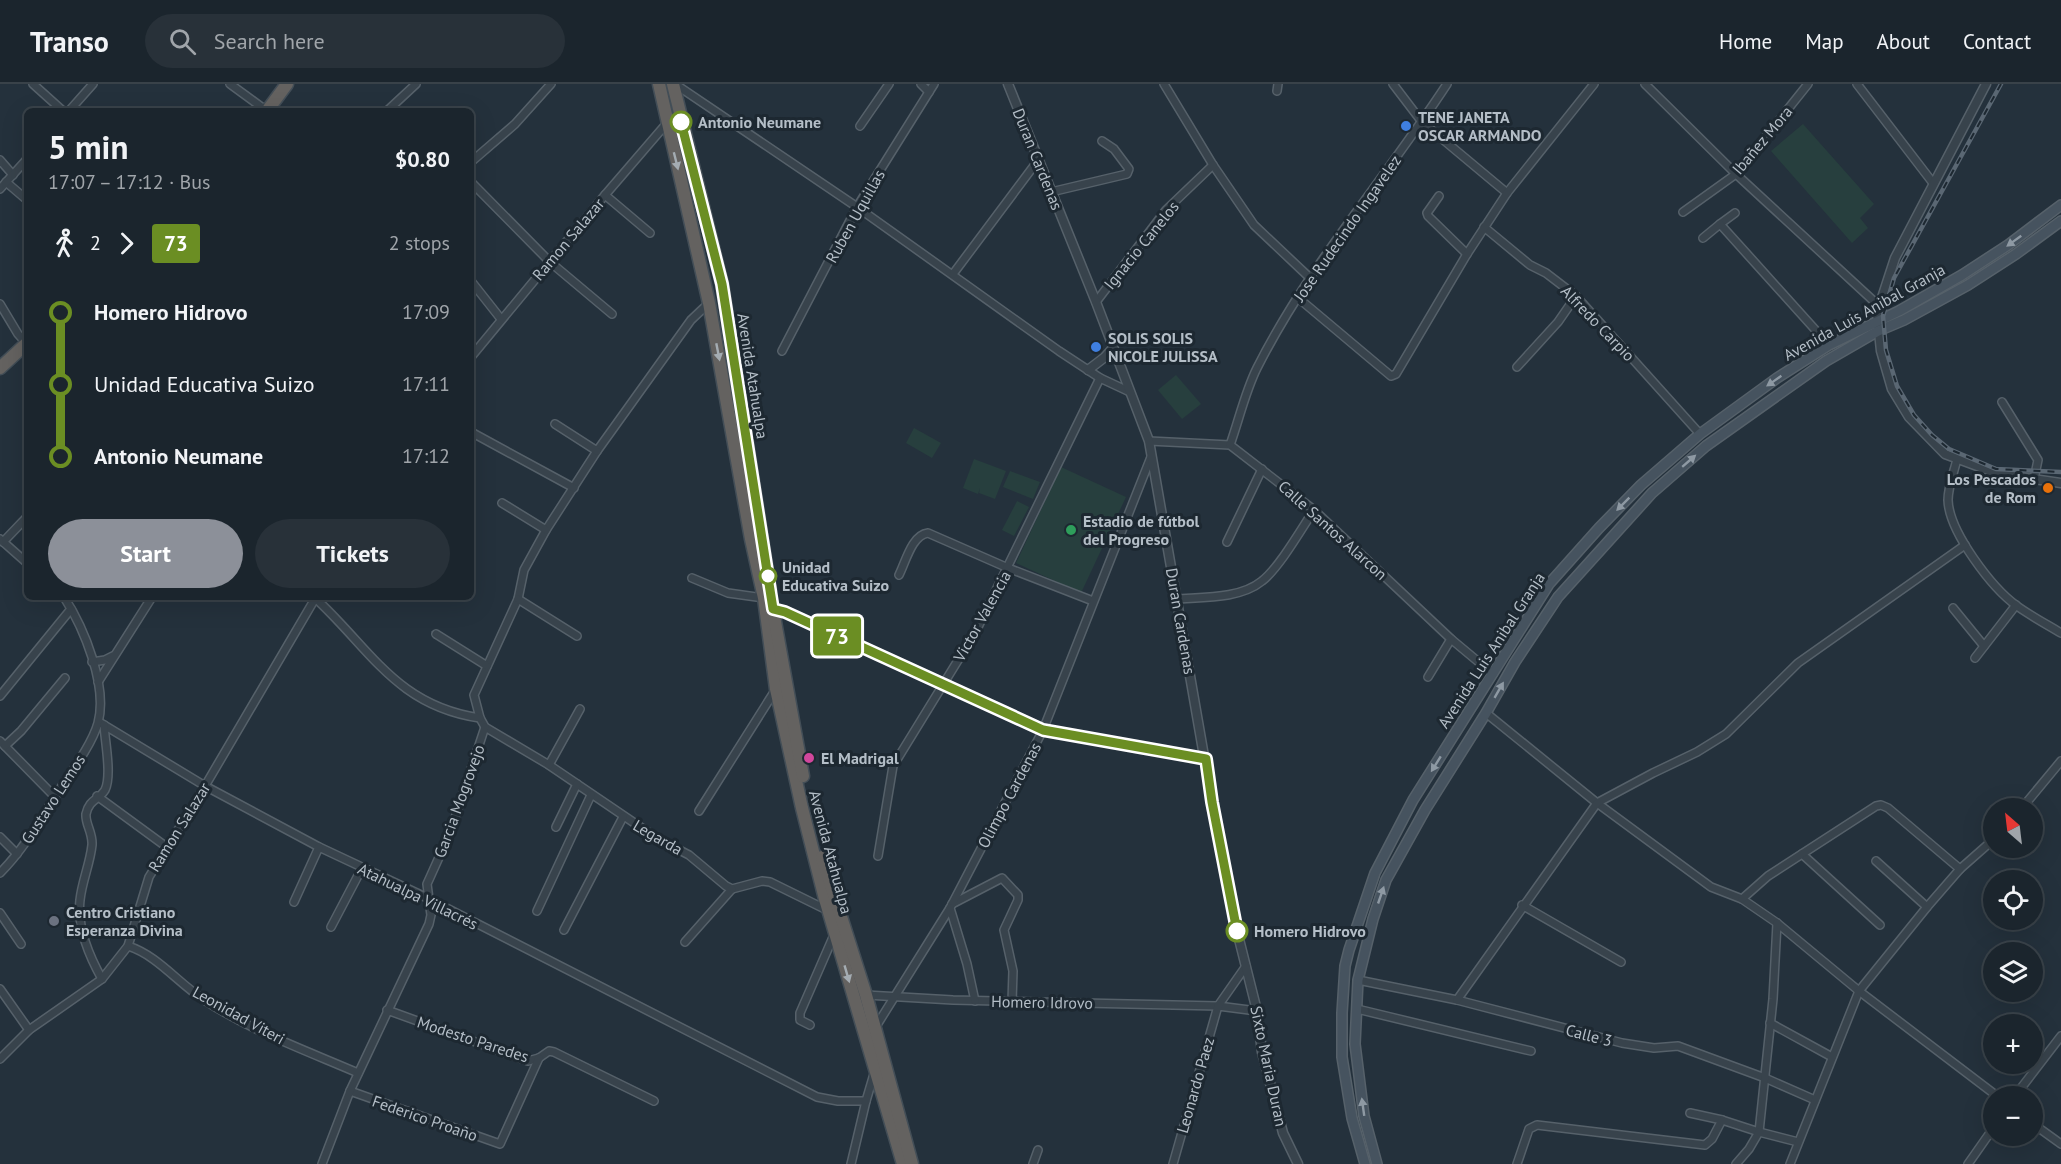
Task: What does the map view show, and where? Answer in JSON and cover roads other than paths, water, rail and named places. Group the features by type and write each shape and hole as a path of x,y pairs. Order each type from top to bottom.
{"highway":[{"path":"269,108 287,84"},
{"name":"Avenida Atahualpa","path":"659,84 709,303 764,598 776,689 807,831 866,995 912,1164"},
{"name":"Avenida Atahualpa","path":"674,84 722,284 773,609 808,806 834,910 836,933 903,1164"},
{"path":"0,368 24,347"}],"main road":[{"name":"Avenida Luis Anibal Granja","path":"1377,1164 1364,1116 1354,1044 1358,980 1373,919 1386,880 1425,810 1515,662 1558,597 1652,493 1706,446 1877,326 2008,245 2061,206"},
{"name":"Avenida Luis Anibal Granja","path":"1365,1164 1352,1118 1342,1057 1345,966 1349,950 1375,873 1413,800 1549,584 1641,485 1700,434 1777,378 1829,345 1968,285 2061,221"}],"street":[{"path":"33,84 60,108"},
{"path":"72,108 93,84"},
{"path":"230,84 263,108"},
{"path":"390,108 416,84"},
{"path":"474,159 515,124 551,84"},
{"path":"674,84 696,96 857,207 1088,370 1130,392"},
{"path":"860,126 889,84"},
{"path":"921,84 929,92"},
{"name":"Ruben Uquillas","path":"782,351 857,207 934,84"},
{"name":"Duran Cardenas","path":"1008,84 1149,441 1212,802 1246,966"},
{"path":"1164,84 1213,165 1254,225 1309,277"},
{"path":"1393,84 1422,122 1507,192"},
{"name":"Jose Rudecindo Ingavelez","path":"1230,445 1256,370 1309,277 1447,84"},
{"path":"1297,297 1391,376 1399,370 1467,254 1507,192 1594,84"},
{"path":"1645,84 1736,174 1878,305"},
{"name":"Ibañez Mora","path":"1683,212 1736,174 1808,84"},
{"path":"1857,84 1933,183"},
{"path":"1986,84 1895,258 1878,305 1877,326 1881,351 1892,389 1909,417 1945,454 1999,474 2061,483"},
{"name":"Ramon Salazar","path":"474,353 667,123"},
{"path":"1051,192 1127,174 1129,170 1114,149 1102,141"},
{"path":"952,274 1039,159"},
{"path":"0,160 13,175"},
{"path":"0,189 24,162"},
{"name":"Ignacio Canelos","path":"1096,302 1166,210 1213,165"},
{"path":"6,182 24,197"},
{"path":"474,185 550,262 612,314"},
{"path":"605,195 650,233"},
{"path":"1439,195 1427,213 1428,216 1467,254"},
{"path":"1703,238 1735,213"},
{"path":"1720,224 1829,345"},
{"name":"Alfredo Carpio","path":"1484,227 1530,265 1546,273 1576,296 1700,434"},
{"path":"474,285 501,319"},
{"path":"1517,367 1558,322 1576,296"},
{"name":"Garcia Mogrovejo","path":"322,1164 358,1073 429,924 431,915 427,884 450,832 485,727 474,695 518,599 524,570 546,530 597,451 691,320 709,303"},
{"path":"0,304 24,341"},
{"path":"1088,370 1113,348"},
{"name":"Victor Valencia","path":"878,856 893,766 976,631 1100,378"},
{"path":"2002,402 2038,460 2034,479"},
{"path":"555,424 597,451"},
{"path":"474,434 574,488"},
{"path":"1149,441 1230,445"},
{"name":"Calle Santos Alarcon","path":"1230,445 1314,510 1452,639 1493,674"},
{"name":"Olimpo Cardenas","path":"874,1028 951,906 1043,730 1151,457"},
{"path":"1957,459 1948,500 1952,522 1965,545 1986,575 2016,605 2061,633"},
{"path":"1227,542 1262,469"},
{"path":"502,503 546,530"},
{"path":"1176,599 1237,593 1261,583 1314,510"},
{"path":"24,520 2,540 24,560"},
{"path":"899,575 916,539 921,534 928,533 1008,568 1093,601"},
{"path":"1456,1000 1597,802 1697,752 1726,734 1798,663 1965,545"},
{"path":"692,578 728,593 764,598"},
{"path":"518,599 577,636"},
{"path":"66,600 86,640 98,682 107,780 103,793 91,802 87,813 86,820 92,833 92,844 79,902 82,929 94,964 102,979"},
{"path":"98,682 150,600"},
{"name":"Ramon Salazar","path":"0,1059 29,1030 102,979 128,946 148,877 205,786 313,600"},
{"path":"318,600 398,684 436,707 480,717"},
{"path":"1975,658 2016,605"},
{"path":"1953,608 1984,646"},
{"path":"0,696 71,609"},
{"path":"773,609 785,612 1043,730 1206,759"},
{"path":"436,634 487,666"},
{"path":"1428,677 1452,639"},
{"path":"93,662 114,656"},
{"path":"55,797 3,744 21,731 65,678"},
{"path":"699,811 776,689"},
{"path":"549,765 580,708"},
{"path":"1486,713 1597,802 1711,887 1742,899 1778,923 1859,991 1984,1086"},
{"name":"Atahualpa Villacrés","path":"101,723 205,786 319,847 417,893 818,1096 838,1101 866,1101"},
{"name":"Gustavo Lemos","path":"0,873 17,854 101,723"},
{"name":"Legarda","path":"485,727 549,765 658,839 689,855 732,889"},
{"path":"2030,798 2061,761"},
{"path":"556,827 577,784"},
{"path":"537,910 591,795"},
{"path":"97,796 168,848"},
{"path":"1742,899 1768,876 1871,808 1881,805 1888,808 1960,869"},
{"path":"564,930 623,817"},
{"path":"0,837 17,854"},
{"path":"294,902 319,847"},
{"path":"1790,1164 1859,991 1960,869 1983,849"},
{"path":"1802,854 1880,925"},
{"path":"1876,861 1927,907"},
{"path":"331,927 363,868"},
{"path":"975,1001 951,906 1002,878 1018,895 1018,900 1004,930 1013,971 1012,1002"},
{"path":"685,942 732,889 762,881 770,882 834,910"},
{"path":"1522,905 1621,962"},
{"path":"0,913 21,944"},
{"path":"1736,1164 1749,1149 1759,1132 1778,923"},
{"path":"810,1025 800,1020 800,1014 836,933"},
{"name":"Leonidad Viteri","path":"128,946 141,950 203,1000 259,1030 358,1073"},
{"path":"1218,1006 1246,966"},
{"name":"Sixto Maria Duran","path":"1246,966 1257,1011 1262,1052 1283,1133 1298,1164"},
{"name":"Calle 3","path":"1358,980 1456,1000 1622,1043 1654,1048 1674,1045 1765,1078 1815,1100"},
{"path":"0,989 29,1030"},
{"name":"Homero Idrovo","path":"866,995 975,1001 1218,1006 1257,1011"},
{"name":"Leonardo Paez","path":"1173,1164 1218,1006"},
{"path":"1357,1009 1531,1051"},
{"name":"Modesto Paredes","path":"387,1010 528,1061 539,1058 544,1053 554,1052 654,1101"},
{"path":"1770,1023 1832,1057"},
{"path":"2023,1086 2061,1036"},
{"name":"Federico Proaño","path":"350,1091 500,1144 539,1058"},
{"path":"851,1164 876,1069"},
{"path":"1690,1113 1798,1142"},
{"path":"1517,1164 1529,1129 1537,1125 1705,1145 1713,1139 1722,1120"},
{"path":"2043,1131 2061,1144"},
{"path":"1968,1164 1983,1143"},
{"path":"1033,1164 1038,1150"}],"railway":[{"path":"2001,84 1894,278 1883,316 1886,350 1897,386 1914,415 1932,435 1949,449 1996,469 2061,472"}],"place":[{"name":"Antonio Neumane","path":"681,122"},
{"name":"TENE JANETA OSCAR ARMANDO","path":"1406,126"},
{"name":"SOLIS SOLIS NICOLE JULISSA","path":"1096,347"},
{"name":"Los Pescados de Rom","path":"2048,488"},
{"name":"Estadio de fútbol del Progreso","path":"1071,530"},
{"name":"Unidad Educativa Suizo","path":"768,576"},
{"name":"El Madrigal","path":"809,758"},
{"name":"Centro Cristiano Esperanza Divina","path":"54,921"},
{"name":"Homero Hidrovo","path":"1237,931"}]}
